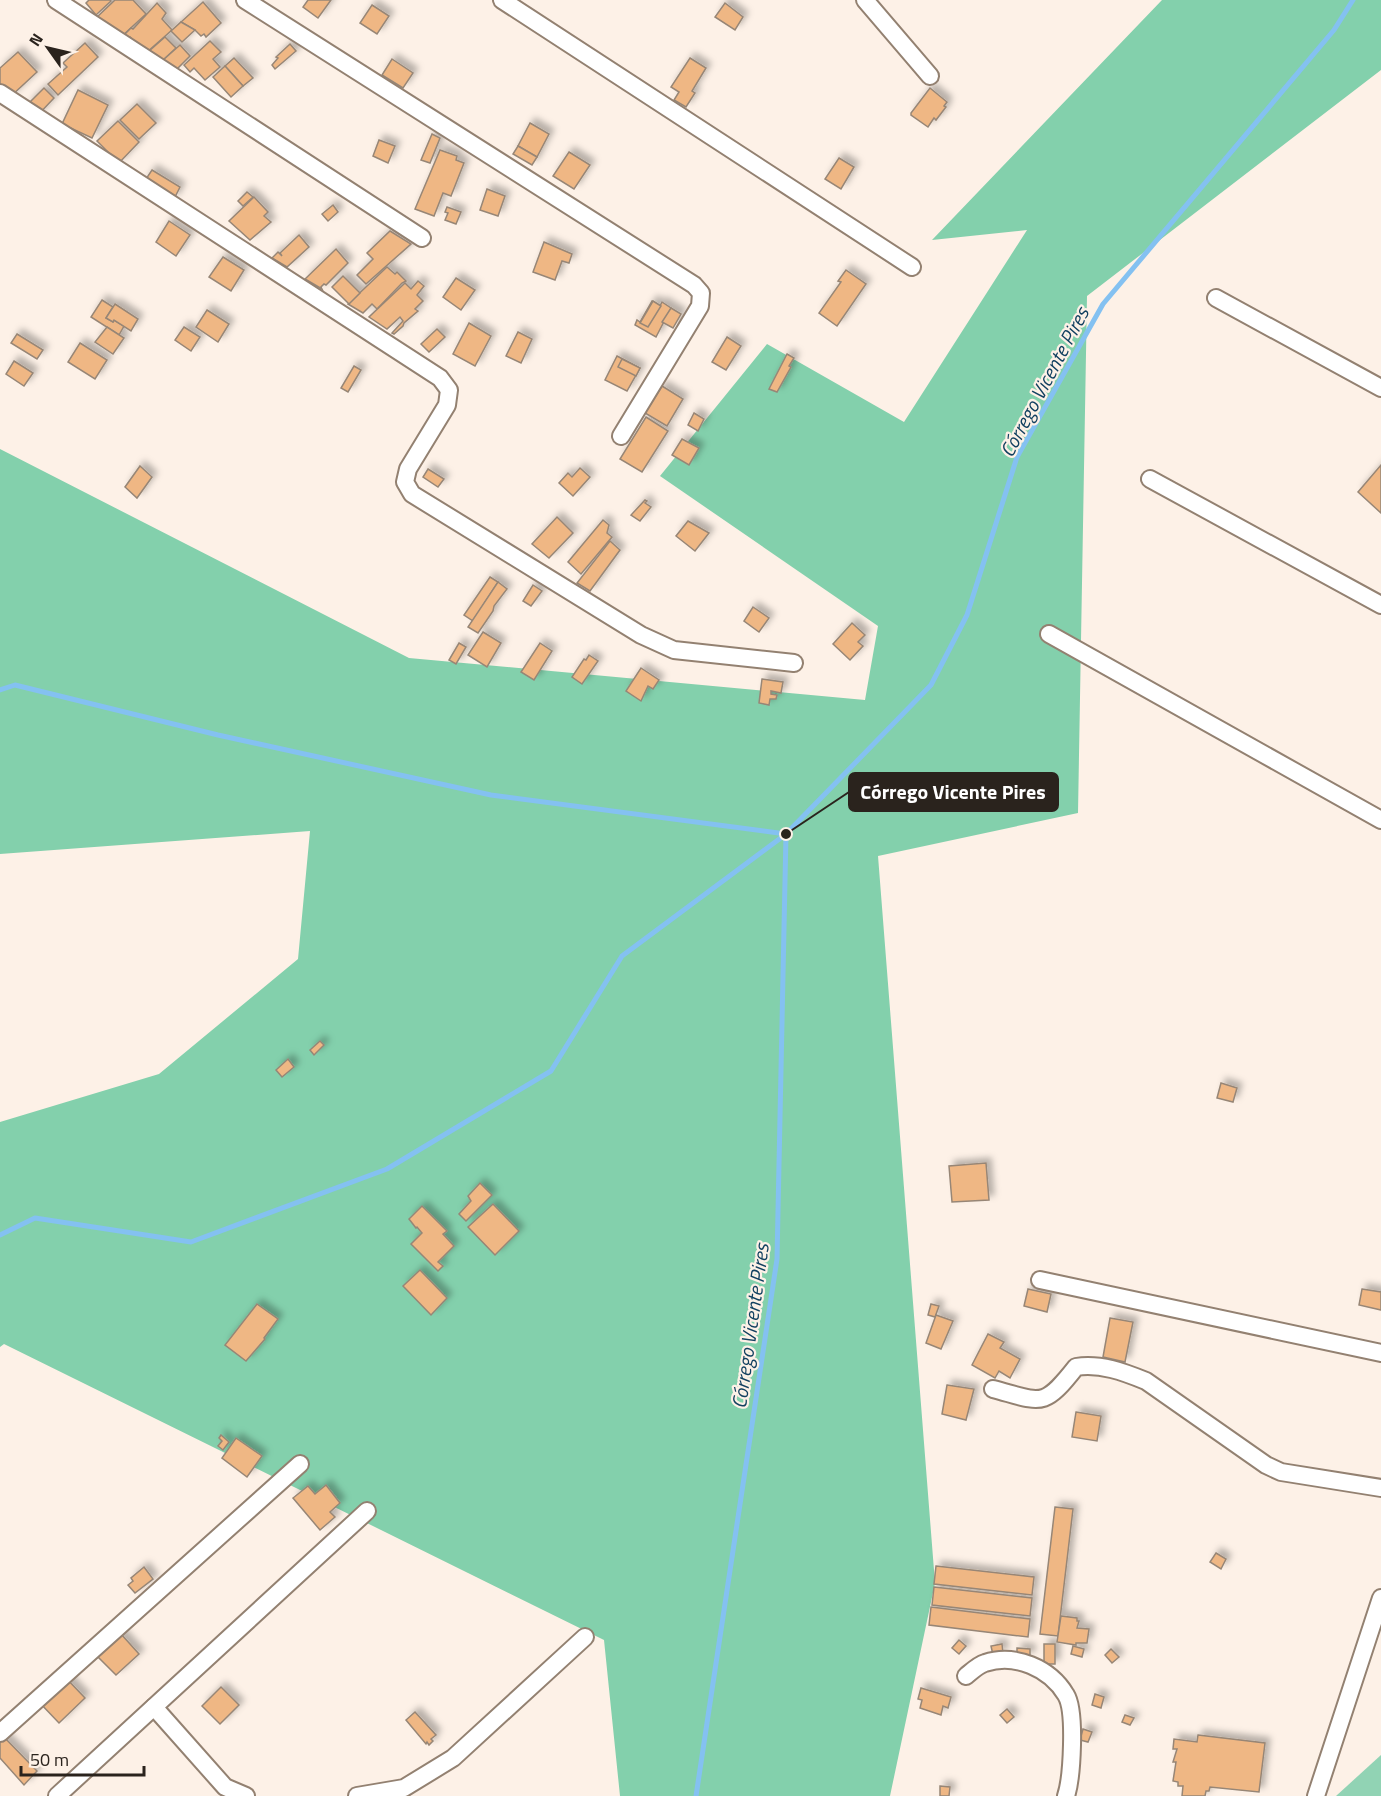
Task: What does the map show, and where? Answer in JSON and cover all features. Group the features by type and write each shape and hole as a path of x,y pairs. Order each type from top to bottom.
{"street":[{"path":"56,0 422,238"},
{"path":"245,0 694,285 701,293 700,306 621,436"},
{"path":"502,0 912,267"},
{"path":"865,0 930,76"},
{"path":"0,93 440,378 449,390 447,405 408,469 405,482 412,494 641,635 674,650 795,663"},
{"path":"1216,298 1381,388"},
{"path":"1150,479 1381,605"},
{"path":"1049,634 1381,820"},
{"path":"1040,1280 1381,1353"},
{"path":"993,1389 1030,1399 1045,1399 1058,1390 1076,1367 1087,1365 1124,1372 1146,1381 1281,1472 1381,1488"},
{"path":"0,1733 300,1464"},
{"path":"57,1796 367,1510"},
{"path":"1316,1796 1381,1598"},
{"path":"357,1796 405,1788 453,1758 585,1637"},
{"path":"966,1676 983,1663 1005,1660 1032,1665 1050,1677 1066,1696 1071,1713 1070,1783 1066,1796"},
{"path":"154,1707 225,1787 246,1796"}],"green space":[{"path":"1162,0 1381,0 1381,70 1087,296 1078,813 878,856 935,1583 890,1796 620,1796 604,1640 4,1344 0,1347 0,1122 159,1074 298,959 310,831 0,854 0,449 409,658 865,700 878,626 660,476 767,344 904,422 1027,230 932,240"},
{"path":"1381,1755 1381,1796 1336,1796"}],"building":[{"path":"89,0 111,1 96,15 86,3"},
{"path":"115,0 133,0 146,14 121,37 96,18"},
{"path":"308,0 331,0 318,18 303,7"},
{"path":"203,2 221,23 206,37 181,22"},
{"path":"157,3 166,13 162,19 172,30 146,53 130,37 128,39 123,36 131,28 133,29"},
{"path":"725,3 743,17 735,30 715,17"},
{"path":"372,5 389,16 377,34 360,23"},
{"path":"181,22 195,30 182,42 171,31"},
{"path":"165,37 176,48 162,61 148,52"},
{"path":"210,41 221,52 213,59 220,67 205,80 194,68 190,72 184,65"},
{"path":"85,43 98,57 58,95 48,84 67,67 63,63"},
{"path":"290,44 296,51 275,69 272,65 278,58 276,57"},
{"path":"180,45 190,56 177,69 162,61"},
{"path":"18,52 37,72 10,97 0,87 0,68"},
{"path":"234,58 253,78 243,86 225,66"},
{"path":"690,58 706,68 692,91 695,93 686,107 674,100 679,92 671,87"},
{"path":"392,59 413,73 403,88 382,75"},
{"path":"225,66 243,86 231,97 213,77"},
{"path":"44,88 54,98 38,115 27,105"},
{"path":"930,88 947,102 944,106 946,107 928,127 911,113"},
{"path":"78,90 108,105 92,138 62,124"},
{"path":"137,104 156,123 139,139 120,120"},
{"path":"118,121 139,142 119,163 97,141"},
{"path":"530,123 549,134 537,157 518,146"},
{"path":"432,134 440,138 430,163 421,160"},
{"path":"379,140 395,146 388,163 373,156"},
{"path":"518,146 537,157 532,165 513,154"},
{"path":"440,150 457,156 456,160 464,163 451,196 443,193 434,216 415,209"},
{"path":"569,152 590,165 574,189 553,176"},
{"path":"839,158 854,167 841,189 825,179"},
{"path":"152,170 180,187 174,199 144,182"},
{"path":"487,189 505,196 498,216 480,210"},
{"path":"247,192 253,197 243,206 238,201"},
{"path":"254,197 268,212 264,216 271,222 250,240 229,221"},
{"path":"333,205 338,212 328,221 322,214"},
{"path":"447,207 461,212 456,224 445,220 448,213 445,212"},
{"path":"169,221 190,235 176,256 156,242"},
{"path":"390,231 411,244 366,284 357,275 373,259 367,253"},
{"path":"299,235 309,247 287,267 272,258 278,252 282,256 280,253"},
{"path":"544,242 572,254 569,263 562,261 555,280 533,272"},
{"path":"336,249 348,263 326,285 321,287 322,289 305,279"},
{"path":"223,257 244,270 231,291 209,277"},
{"path":"387,267 395,274 397,272 406,281 377,309 372,304 363,313 348,304"},
{"path":"846,270 866,284 837,326 819,313 841,282 838,281"},
{"path":"343,276 360,293 349,304 332,287"},
{"path":"456,278 475,290 461,310 443,297"},
{"path":"418,281 424,286 417,295 423,301 415,309 418,311 394,334 392,333 403,321 400,317 387,329 369,317 405,283 411,289"},
{"path":"102,300 113,307 106,318 124,326 119,335 91,317"},
{"path":"652,301 660,306 662,302 671,308 656,337 635,325 637,320 640,322"},
{"path":"653,301 661,306 648,327 640,323"},
{"path":"115,304 138,319 131,331 114,320 113,322 106,318"},
{"path":"671,308 681,314 673,328 662,322"},
{"path":"207,310 229,324 218,342 196,327"},
{"path":"469,323 491,336 475,366 453,354"},
{"path":"107,327 124,338 113,354 95,342"},
{"path":"184,327 200,337 191,351 175,340"},
{"path":"437,329 445,337 429,352 421,344"},
{"path":"518,332 532,339 521,363 506,356"},
{"path":"17,334 43,350 37,359 11,343"},
{"path":"727,337 741,346 726,370 712,362"},
{"path":"80,343 107,360 95,379 68,362"},
{"path":"787,354 794,358 789,366 791,367 777,392 769,389"},
{"path":"617,356 640,368 627,391 605,380"},
{"path":"622,359 640,368 636,376 618,367"},
{"path":"14,361 33,373 24,386 6,374"},
{"path":"354,366 361,370 348,392 341,388"},
{"path":"662,386 683,399 667,426 645,413"},
{"path":"694,413 704,419 698,431 688,425"},
{"path":"646,417 668,431 642,472 620,459"},
{"path":"682,439 699,448 689,465 672,455"},
{"path":"1381,465 1381,513 1358,492"},
{"path":"140,466 152,477 137,498 125,487"},
{"path":"580,468 590,477 573,496 559,483 568,473 572,477"},
{"path":"428,469 444,479 438,487 423,477"},
{"path":"645,500 647,501 645,503 651,507 640,521 631,515"},
{"path":"557,517 573,533 549,558 532,544"},
{"path":"603,520 609,525 607,533 612,537 581,574 568,562"},
{"path":"688,521 709,533 695,551 676,536"},
{"path":"610,541 620,550 590,591 577,583"},
{"path":"490,577 498,582 473,621 464,615"},
{"path":"498,582 507,589 478,633 468,627"},
{"path":"533,585 542,591 531,606 523,601"},
{"path":"753,607 769,618 759,632 744,621"},
{"path":"852,623 865,635 858,642 863,646 850,660 833,644"},
{"path":"483,632 501,643 487,667 468,655"},
{"path":"459,643 466,647 456,664 449,660"},
{"path":"540,643 552,651 534,680 521,672"},
{"path":"589,655 598,661 582,684 572,677"},
{"path":"641,668 659,680 653,689 648,686 641,701 626,691"},
{"path":"762,679 783,682 781,693 771,691 771,694 777,695 776,699 770,699 769,705 759,703"},
{"path":"320,1041 324,1045 314,1055 310,1050"},
{"path":"288,1059 294,1067 282,1077 276,1070"},
{"path":"1221,1083 1237,1088 1233,1102 1217,1098"},
{"path":"986,1163 989,1200 952,1202 949,1166"},
{"path":"480,1183 492,1195 466,1221 459,1214 471,1201 468,1196"},
{"path":"493,1204 519,1231 495,1255 468,1227"},
{"path":"422,1206 447,1231 443,1234 454,1246 438,1262 443,1266 438,1271 411,1244 422,1233 409,1219"},
{"path":"420,1270 447,1298 431,1315 403,1286"},
{"path":"1028,1289 1051,1294 1047,1312 1024,1306"},
{"path":"1362,1289 1381,1292 1381,1310 1359,1305"},
{"path":"257,1304 278,1319 246,1361 225,1345"},
{"path":"931,1304 939,1306 935,1317 928,1315"},
{"path":"936,1315 953,1321 941,1349 926,1343"},
{"path":"1110,1318 1133,1322 1125,1362 1103,1357"},
{"path":"988,1334 1004,1342 1000,1348 1020,1359 1010,1378 999,1371 995,1378 972,1365"},
{"path":"947,1385 974,1389 966,1420 942,1414"},
{"path":"1076,1412 1101,1416 1097,1441 1072,1437"},
{"path":"221,1435 229,1442 223,1450 218,1446 222,1441 219,1438"},
{"path":"236,1438 262,1456 247,1477 222,1458"},
{"path":"326,1485 340,1503 330,1512 335,1517 320,1530 293,1498 308,1486 315,1494"},
{"path":"1055,1507 1073,1509 1058,1636 1040,1634"},
{"path":"1216,1553 1226,1559 1221,1569 1210,1562"},
{"path":"936,1566 1034,1577 1032,1595 934,1584"},
{"path":"144,1567 153,1579 135,1593 128,1585 133,1581 131,1578"},
{"path":"934,1587 1032,1598 1030,1616 932,1605"},
{"path":"931,1607 1030,1619 1028,1637 929,1625"},
{"path":"1061,1616 1077,1618 1079,1621 1077,1628 1089,1629 1087,1643 1076,1643 1076,1645 1057,1642"},
{"path":"121,1634 139,1654 116,1675 97,1656"},
{"path":"959,1640 966,1646 959,1654 952,1648"},
{"path":"1002,1644 1003,1653 993,1655 991,1646"},
{"path":"1044,1644 1055,1644 1055,1664 1044,1664"},
{"path":"1073,1646 1084,1649 1082,1657 1071,1654"},
{"path":"1017,1648 1030,1649 1030,1656 1017,1657"},
{"path":"1111,1649 1119,1657 1112,1663 1105,1655"},
{"path":"66,1678 85,1698 59,1723 39,1702"},
{"path":"221,1687 239,1705 220,1724 202,1706"},
{"path":"921,1688 951,1697 948,1708 943,1706 941,1715 920,1708 922,1700 918,1699"},
{"path":"1095,1694 1104,1697 1101,1708 1092,1705"},
{"path":"1007,1709 1014,1717 1007,1723 1000,1715"},
{"path":"415,1712 436,1735 431,1739 433,1741 429,1745 406,1720"},
{"path":"1125,1715 1134,1718 1130,1725 1122,1722"},
{"path":"1083,1729 1092,1732 1088,1742 1080,1740"},
{"path":"1198,1735 1265,1743 1259,1792 1210,1787 1205,1796 1182,1796 1183,1786 1178,1786 1178,1782 1173,1781 1176,1762 1173,1762 1177,1749 1173,1749 1174,1739 1197,1742"},
{"path":"3,1736 37,1771 24,1785 0,1758 0,1739"},
{"path":"940,1786 950,1787 949,1796 940,1796"}],"waterway":[{"name":"Córrego Vicente Pires","path":"696,1796 777,1259 786,834 931,685 967,615 1017,457 1103,304 1334,30 1353,0"},
{"path":"0,690 15,685 218,735 491,795 786,834"},
{"path":"0,1235 35,1218 191,1242 387,1169 551,1071 622,956 786,834"}],"place":[{"name":"Córrego Vicente Pires","path":"786,834"}]}
